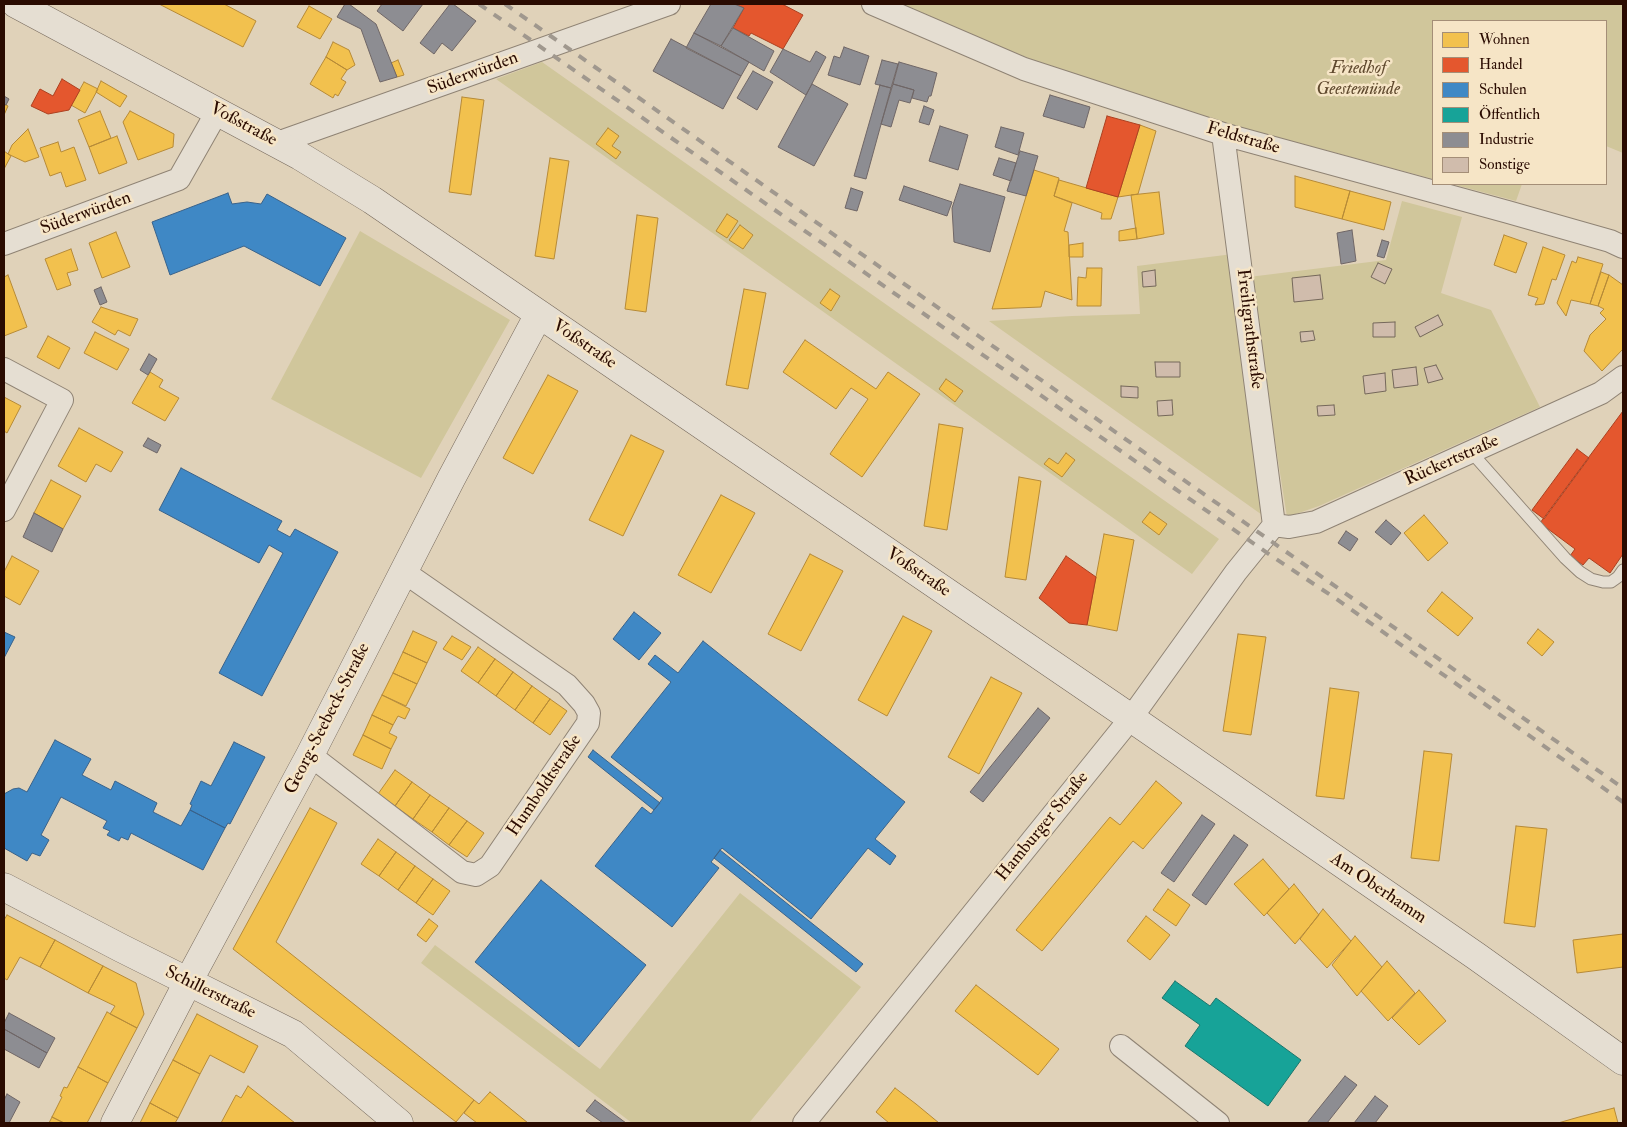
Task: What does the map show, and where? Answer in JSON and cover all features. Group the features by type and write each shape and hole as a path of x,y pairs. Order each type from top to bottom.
{"street":[{"name":"Voßstraße","path":"16,4 277,143 372,200 1131,718"},
{"name":"Süderwürden","path":"277,143 669,4"},
{"name":"Feldstraße","path":"873,4 1024,69 1223,134 1610,241 1623,247"},
{"name":"Süderwürden","path":"4,244 180,179 217,112"},
{"name":"Freiligrathstraße","path":"1223,134 1273,517"},
{"name":"Georg-Seebeck-Straße","path":"114,1123 310,755 539,314"},
{"path":"4,369 62,400 4,510"},
{"name":"Rückertstraße","path":"1273,517 1289,527 1316,522 1601,393 1623,377"},
{"name":"Hamburger Straße","path":"804,1123 1131,718 1236,572 1273,517"},
{"name":"Humboldtstraße","path":"310,755 462,872 476,875 490,866 588,723 589,713 584,704 566,685 404,572"},
{"name":"Am Oberhamm","path":"1131,718 1448,937 1623,1061"},
{"name":"Schillerstraße","path":"4,887 293,1034 399,1123"},
{"path":"1584,1033 1623,1044"},
{"path":"1121,1046 1218,1123"}],"lane":[{"path":"1472,453 1565,558 1580,572 1591,579 1611,582 1618,578 1623,570"}],"green space":[{"name":"Friedhof Geestemünde","path":"890,4 1623,4 1623,153 1607,146 1607,20 1432,20 1432,179 1221,122 1031,59"},
{"path":"542,62 1219,539 1192,574 496,79"},
{"path":"1456,185 1522,185 1516,201"},
{"path":"1402,201 1462,217 1441,293 1491,310 1540,407 1319,506 1287,517 1249,277 1386,260"},
{"path":"360,231 510,320 421,478 271,399"},
{"path":"1233,254 1265,517 989,321 1140,314 1137,266"},
{"path":"740,893 861,987 749,1123 632,1123 421,963 435,945 600,1069"}],"building: Wohnen":[{"path":"159,4 224,4 256,21 243,47"},
{"path":"309,6 332,19 320,39 297,27"},
{"path":"333,42 349,50 355,65 347,70 326,57"},
{"path":"326,57 347,70 341,79 346,82 338,96 335,94 333,98 310,84"},
{"path":"398,60 404,75 397,77 391,63"},
{"path":"101,81 127,96 120,107 96,92"},
{"path":"84,82 98,89 85,113 71,105"},
{"path":"462,97 484,100 471,195 449,192"},
{"path":"4,104 8,106 4,115"},
{"path":"100,111 111,138 89,147 78,120"},
{"path":"130,111 174,134 173,147 138,160 123,122"},
{"path":"1140,125 1156,131 1138,194 1118,197"},
{"path":"608,128 619,136 612,146 621,152 616,159 596,144"},
{"path":"28,129 39,157 25,162 8,154 12,145"},
{"path":"117,136 127,163 99,174 89,147"},
{"path":"58,142 61,152 74,147 86,180 66,187 61,172 50,176 40,148"},
{"path":"4,151 11,156 4,169"},
{"path":"550,158 569,161 554,259 535,256"},
{"path":"1034,170 1059,178 1054,196 1072,203 1064,231 1068,232 1072,300 1045,291 1041,307 992,309"},
{"path":"1295,176 1350,191 1342,219 1295,207"},
{"path":"1059,180 1118,197 1111,219 1101,219 1102,213 1054,196"},
{"path":"1350,191 1391,202 1384,230 1342,219"},
{"path":"1159,192 1164,234 1137,239 1131,195"},
{"path":"727,214 738,221 727,238 716,231"},
{"path":"637,215 658,218 646,312 625,309"},
{"path":"740,225 753,235 743,249 729,240"},
{"path":"1136,228 1137,239 1119,241 1119,231"},
{"path":"116,232 130,267 102,278 89,243"},
{"path":"1504,235 1527,243 1516,273 1494,265"},
{"path":"1083,243 1083,257 1069,257 1069,245"},
{"path":"1543,247 1565,255 1556,280 1552,279 1544,304 1535,305 1538,298 1528,295"},
{"path":"71,249 78,270 67,273 71,285 57,290 45,259"},
{"path":"1578,257 1603,264 1590,304 1571,300 1566,316 1557,303 1572,261 1576,263"},
{"path":"1087,268 1102,268 1101,306 1077,306 1078,277 1086,278"},
{"path":"1601,272 1609,275 1598,306 1590,304"},
{"path":"8,275 27,327 4,336 4,277"},
{"path":"1609,275 1623,285 1623,349 1602,371 1584,351 1590,335 1606,319 1600,313 1604,309 1598,306"},
{"path":"744,289 766,293 748,389 726,385"},
{"path":"830,289 840,296 831,311 820,303"},
{"path":"101,307 138,319 130,336 118,330 115,335 92,322"},
{"path":"95,332 129,349 117,370 84,353"},
{"path":"48,336 70,348 59,369 37,357"},
{"path":"805,340 876,389 888,372 920,394 862,477 830,454 868,399 851,388 836,409 783,372"},
{"path":"150,372 163,380 159,387 179,398 165,421 132,403"},
{"path":"548,375 578,391 533,474 503,458"},
{"path":"946,379 963,391 955,402 939,389"},
{"path":"4,397 21,406 7,433 4,431"},
{"path":"939,424 963,428 947,530 924,526"},
{"path":"79,428 123,452 111,472 96,464 86,482 58,466"},
{"path":"631,435 664,451 623,536 589,520"},
{"path":"1066,453 1075,460 1062,477 1044,464 1049,458 1058,464"},
{"path":"1019,477 1041,481 1026,580 1005,577"},
{"path":"51,480 81,496 63,529 34,513"},
{"path":"721,495 755,513 711,593 678,575"},
{"path":"1150,512 1167,524 1159,535 1142,522"},
{"path":"1424,515 1448,543 1428,561 1404,533"},
{"path":"1104,534 1134,540 1117,631 1087,625"},
{"path":"810,554 843,571 801,651 768,634"},
{"path":"12,556 39,571 20,605 4,596 4,572"},
{"path":"1442,592 1473,618 1458,636 1427,611"},
{"path":"903,616 932,631 887,716 858,700"},
{"path":"1538,629 1554,642 1542,656 1527,643"},
{"path":"413,631 437,642 427,663 403,652"},
{"path":"1238,634 1266,637 1251,735 1223,731"},
{"path":"452,636 471,647 462,660 443,649"},
{"path":"478,647 495,659 478,683 461,671"},
{"path":"403,652 427,663 417,684 393,673"},
{"path":"495,659 513,672 496,696 478,683"},
{"path":"513,672 532,686 515,710 496,696"},
{"path":"393,673 417,684 406,706 382,695"},
{"path":"991,677 1022,693 979,774 948,757"},
{"path":"532,686 550,699 533,723 515,710"},
{"path":"1330,688 1359,692 1344,799 1316,796"},
{"path":"382,695 410,709 405,719 398,716 393,725 372,715"},
{"path":"550,699 567,711 550,735 533,723"},
{"path":"372,715 393,725 389,733 397,737 391,749 363,735"},
{"path":"363,735 391,749 382,769 353,755"},
{"path":"1424,751 1452,754 1439,861 1411,858"},
{"path":"395,770 412,782 395,806 378,794"},
{"path":"1156,781 1182,803 1143,849 1133,841 1042,951 1016,930 1110,817 1120,825"},
{"path":"412,782 430,795 413,819 395,806"},
{"path":"430,795 449,808 432,832 413,819"},
{"path":"310,808 337,823 276,942 474,1100 456,1122 233,949"},
{"path":"449,808 467,821 449,845 432,832"},
{"path":"467,821 484,833 467,857 449,845"},
{"path":"1516,826 1547,829 1535,927 1504,923"},
{"path":"378,839 396,852 379,876 361,864"},
{"path":"396,852 415,866 398,890 379,876"},
{"path":"1263,859 1289,889 1264,916 1234,884"},
{"path":"415,866 433,879 416,903 398,890"},
{"path":"433,879 450,891 433,915 416,903"},
{"path":"1294,884 1319,915 1295,944 1267,913"},
{"path":"1168,889 1190,905 1176,926 1153,910"},
{"path":"1323,909 1351,941 1327,968 1300,939"},
{"path":"7,915 55,940 40,967 20,957 7,980 4,978 4,920"},
{"path":"1146,916 1170,935 1150,960 1127,941"},
{"path":"429,919 438,926 426,942 417,935"},
{"path":"1623,934 1623,967 1577,973 1573,940"},
{"path":"1355,936 1382,967 1357,996 1332,965"},
{"path":"55,940 103,966 88,993 40,967"},
{"path":"1387,961 1415,993 1388,1021 1361,991"},
{"path":"103,966 136,983 144,1014 137,1028 110,1014 115,1006 88,993"},
{"path":"976,985 1059,1049 1038,1075 955,1011"},
{"path":"1419,990 1446,1021 1419,1045 1392,1018"},
{"path":"107,1012 137,1028 108,1083 78,1067"},
{"path":"197,1014 258,1046 244,1073 210,1055 200,1074 173,1060"},
{"path":"173,1060 200,1074 178,1118 150,1103"},
{"path":"78,1067 108,1083 87,1123 64,1123 52,1117 62,1097 60,1096 64,1087 67,1088"},
{"path":"248,1086 295,1123 221,1123 236,1095 241,1098"},
{"path":"895,1088 939,1123 889,1123 876,1112"},
{"path":"490,1092 528,1123 477,1123 464,1113 474,1100 479,1104"},
{"path":"150,1103 178,1118 175,1123 140,1123"},
{"path":"1614,1108 1618,1123 1558,1123 1579,1117"},
{"path":"52,1117 64,1123 49,1123"}],"building: Handel":[{"path":"734,4 782,4 803,15 783,49 751,33 749,36 733,28 744,8"},
{"path":"62,79 80,90 69,110 48,114 31,106 40,89 53,96"},
{"path":"1107,116 1140,125 1118,197 1086,188"},
{"path":"1623,411 1623,554 1610,573 1589,558 1583,565 1570,556 1575,549 1540,523"},
{"path":"1577,449 1589,458 1544,519 1532,510"},
{"path":"1066,556 1096,577 1087,625 1069,623 1039,598"}],"building: Schulen":[{"path":"228,193 232,204 247,202 261,204 267,194 346,238 320,286 244,246 170,275 152,222"},
{"path":"181,468 282,521 277,530 290,537 295,529 338,552 262,696 219,673 283,553 269,545 259,563 159,510"},
{"path":"634,612 661,633 639,660 613,639"},
{"path":"4,632 15,637 4,658"},
{"path":"703,641 905,802 875,839 896,856 890,865 868,848 811,919 722,848 711,862 719,868 672,927 595,866 642,807 651,814 663,798 611,757 671,682 648,664 655,655 678,673"},
{"path":"55,740 91,759 82,775 111,790 115,781 157,803 153,812 181,826 190,810 225,828 203,870 131,833 128,840 121,837 119,841 107,835 110,831 103,828 107,821 61,797 41,835 49,840 40,856 32,853 27,861 4,848 4,794 19,788 27,792"},
{"path":"234,742 265,757 230,824 228,823 225,828 190,810 192,805 190,804 201,781 211,786"},
{"path":"593,750 660,803 654,810 588,757"},
{"path":"720,850 863,964 856,972 714,858"},
{"path":"541,880 646,965 579,1047 475,962"}],"building: Öffentlich":[{"path":"1175,981 1210,1006 1216,998 1301,1060 1268,1106 1185,1046 1200,1025 1162,998"}],"building: Industrie":[{"path":"345,4 349,4 376,24 397,77 380,82 361,29 337,17"},
{"path":"382,4 423,4 403,31 377,11"},
{"path":"450,4 453,4 476,21 452,51 442,43 434,54 420,43"},
{"path":"711,4 734,4 744,8 721,46 694,33"},
{"path":"733,28 774,51 764,71 721,46"},
{"path":"694,33 749,62 741,76 686,48"},
{"path":"671,39 741,76 723,109 653,71"},
{"path":"844,47 869,56 860,85 828,75 834,56 840,58"},
{"path":"783,49 810,62 816,51 826,57 806,95 770,72"},
{"path":"882,60 898,64 891,88 875,84"},
{"path":"899,62 937,73 931,96 929,96 927,102 912,98 914,90 893,84"},
{"path":"753,71 773,82 757,110 737,98"},
{"path":"812,84 848,104 814,166 778,147"},
{"path":"893,84 914,90 910,103 899,100 891,127 881,124"},
{"path":"880,85 891,88 866,179 854,176"},
{"path":"1050,95 1090,107 1084,128 1043,116"},
{"path":"4,96 9,99 6,105 4,104"},
{"path":"924,106 934,110 929,125 919,122"},
{"path":"940,126 968,135 958,170 929,161"},
{"path":"1001,127 1024,133 1018,155 995,147"},
{"path":"1020,151 1038,156 1026,196 1007,191"},
{"path":"999,158 1016,163 1011,181 993,175"},
{"path":"960,184 1005,197 990,252 954,242 952,208"},
{"path":"904,186 952,202 947,216 899,200"},
{"path":"851,188 863,192 857,211 845,208"},
{"path":"1352,230 1356,261 1341,264 1337,233"},
{"path":"1382,240 1389,242 1384,258 1377,256"},
{"path":"101,287 107,302 100,305 94,290"},
{"path":"149,354 157,359 148,375 140,370"},
{"path":"148,438 161,445 157,453 143,446"},
{"path":"34,513 63,529 52,552 23,537"},
{"path":"1386,520 1401,533 1391,545 1375,532"},
{"path":"1346,531 1358,539 1350,551 1338,543"},
{"path":"1038,708 1050,718 983,802 970,792"},
{"path":"1202,815 1215,824 1174,882 1161,873"},
{"path":"1234,835 1248,845 1206,905 1192,895"},
{"path":"9,1013 55,1038 47,1053 4,1029 4,1023"},
{"path":"4,1029 47,1053 39,1068 4,1049"},
{"path":"1345,1076 1357,1085 1327,1123 1307,1123"},
{"path":"7,1094 20,1102 9,1123 4,1123 4,1100"},
{"path":"1375,1096 1388,1106 1375,1123 1354,1123"},
{"path":"595,1100 626,1123 603,1123 586,1111"}],"building: Sonstige":[{"path":"1378,263 1392,269 1385,284 1371,277"},
{"path":"1155,270 1156,286 1143,287 1142,272"},
{"path":"1320,275 1323,299 1294,302 1292,278"},
{"path":"1438,315 1443,325 1420,337 1415,327"},
{"path":"1395,322 1395,337 1373,337 1373,323"},
{"path":"1313,331 1315,340 1301,342 1300,332"},
{"path":"1155,362 1180,362 1180,377 1156,377"},
{"path":"1436,365 1443,379 1428,383 1424,368"},
{"path":"1416,367 1418,385 1394,388 1392,370"},
{"path":"1385,373 1386,391 1365,394 1363,376"},
{"path":"1121,386 1138,387 1138,398 1121,397"},
{"path":"1172,400 1173,415 1158,416 1157,401"},
{"path":"1334,405 1335,415 1318,416 1317,406"}],"railway":[{"path":"479,4 1273,557 1335,598 1623,802"},
{"path":"505,4 1623,788"}]}
